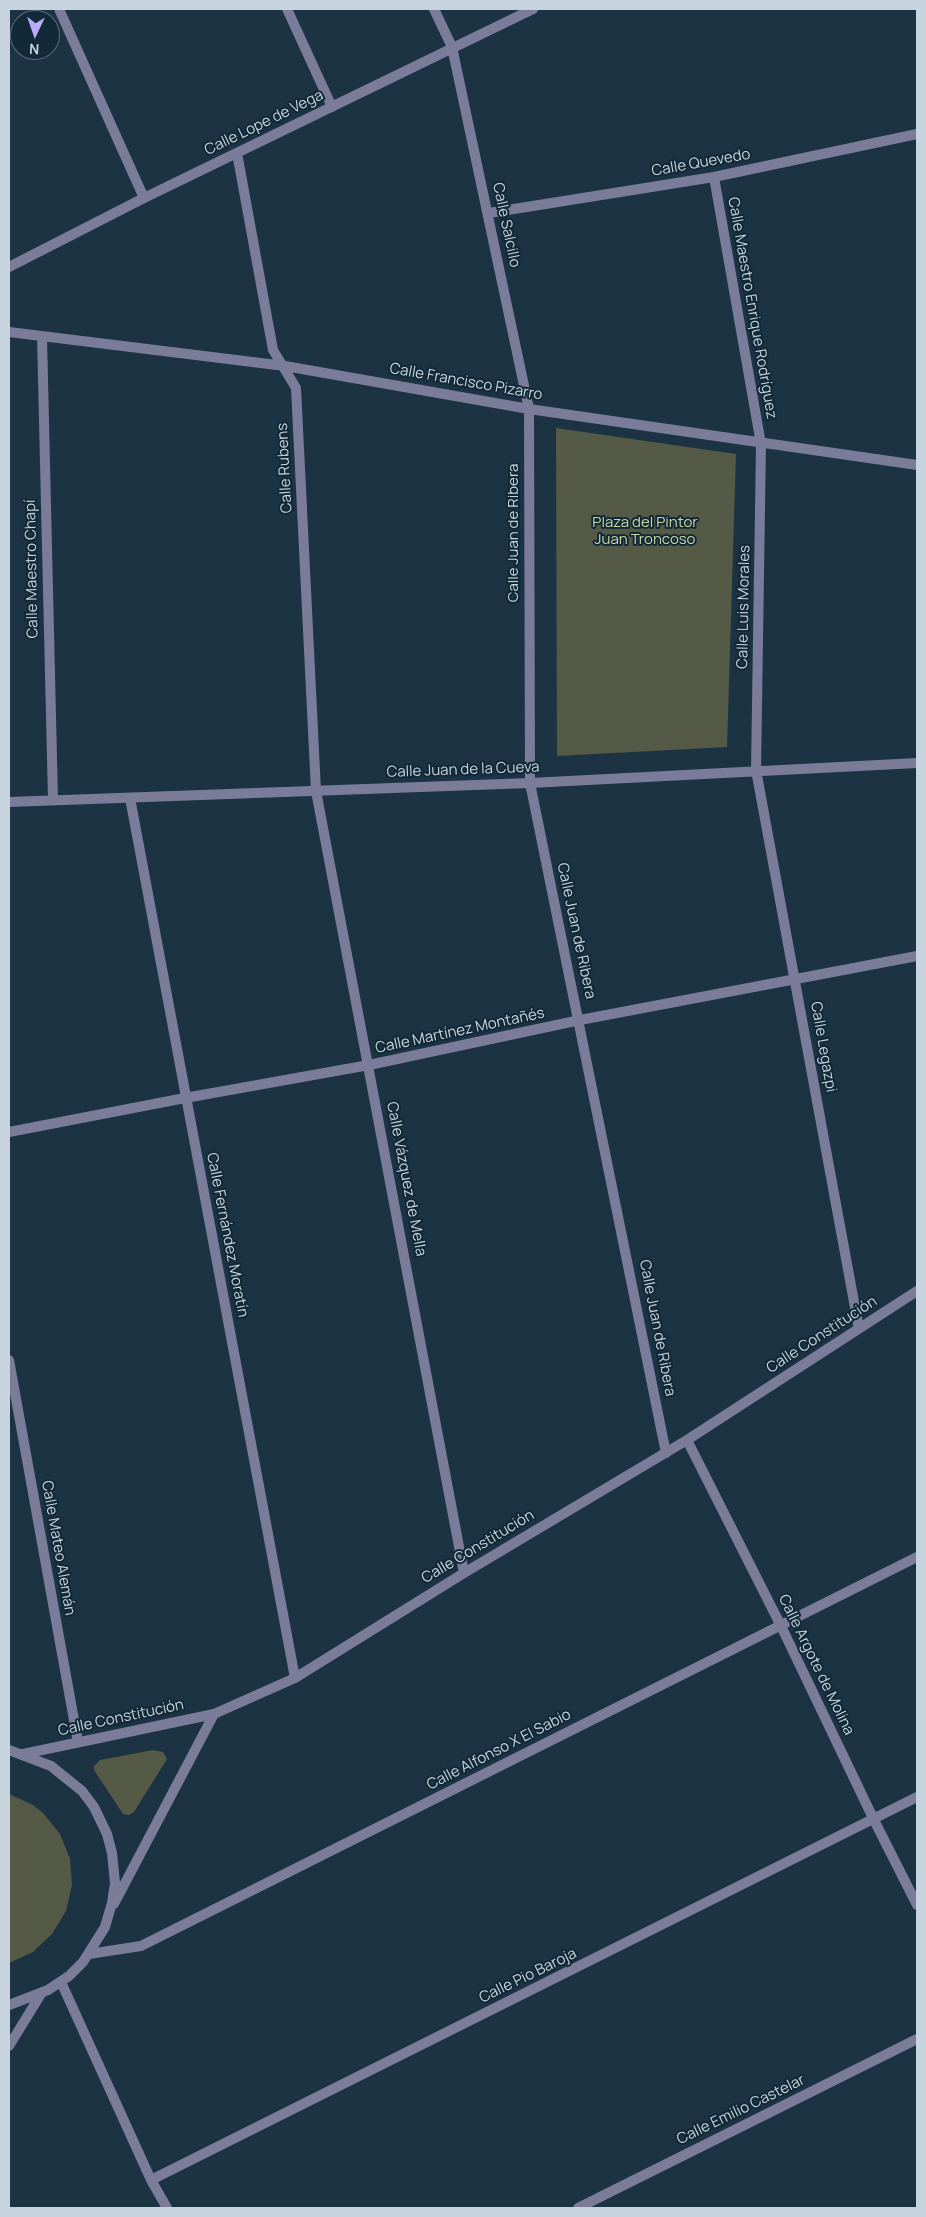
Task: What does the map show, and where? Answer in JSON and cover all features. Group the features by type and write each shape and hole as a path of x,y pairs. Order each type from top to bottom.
{"street":[{"path":"59,9 144,198"},
{"path":"287,9 332,107"},
{"name":"Calle Salcillo","path":"434,9 452,48 489,213 529,409"},
{"name":"Calle Lope de Vega","path":"9,267 144,198 533,9"},
{"name":"Calle Quevedo","path":"489,213 714,177 917,134"},
{"name":"Calle Rubens","path":"237,153 274,350 285,366 296,388 316,791"},
{"name":"Calle Maestro Enrique Rodríguez","path":"714,177 761,444"},
{"name":"Calle Francisco Pizarro","path":"9,332 285,366 529,409 917,465"},
{"name":"Calle Maestro Chapí","path":"42,337 53,800"},
{"name":"Calle Juan de Ribera","path":"529,409 530,783 580,1020 666,1453"},
{"name":"Calle Luis Morales","path":"756,770 761,444"},
{"name":"Calle Juan de la Cueva","path":"9,802 530,783 917,763"},
{"name":"Calle Legazpi","path":"756,770 859,1329"},
{"name":"Calle Vázquez de Mella","path":"316,791 464,1573"},
{"name":"Calle Fernández Moratín","path":"130,798 185,1098 296,1678"},
{"name":"Calle Martínez Montañés","path":"9,1132 369,1065 580,1020 917,956"},
{"name":"Calle Constitución","path":"23,1754 214,1714 296,1678 464,1573 687,1440 917,1292"},
{"name":"Calle Mateo Alemán","path":"9,1360 78,1742"},
{"name":"Calle Argote de Molina","path":"687,1440 781,1626 917,1905"},
{"name":"Calle Alfonso X El Sabio","path":"89,1954 140,1946 917,1557"},
{"path":"9,2005 41,1994 61,1982 89,1954 102,1934 110,1912 214,1714"},
{"path":"9,1750 42,1761 67,1777 82,1791 101,1820 110,1843 114,1863 115,1882 110,1912"},
{"name":"Calle Pio Baroja","path":"151,2180 917,1797"},
{"path":"61,1982 151,2180 167,2208"},
{"path":"9,2046 41,1994"},
{"name":"Calle Emilio Castelar","path":"578,2208 917,2039"}],"green space":[{"name":"Plaza del Pintor Juan Troncoso","path":"556,428 736,454 727,747 557,756"},
{"path":"153,1750 163,1752 167,1759 134,1812 129,1815 123,1814 94,1770 94,1766 100,1760"},
{"path":"9,1794 33,1805 43,1813 60,1834 70,1859 72,1885 66,1911 52,1934 33,1952 9,1963"}]}
